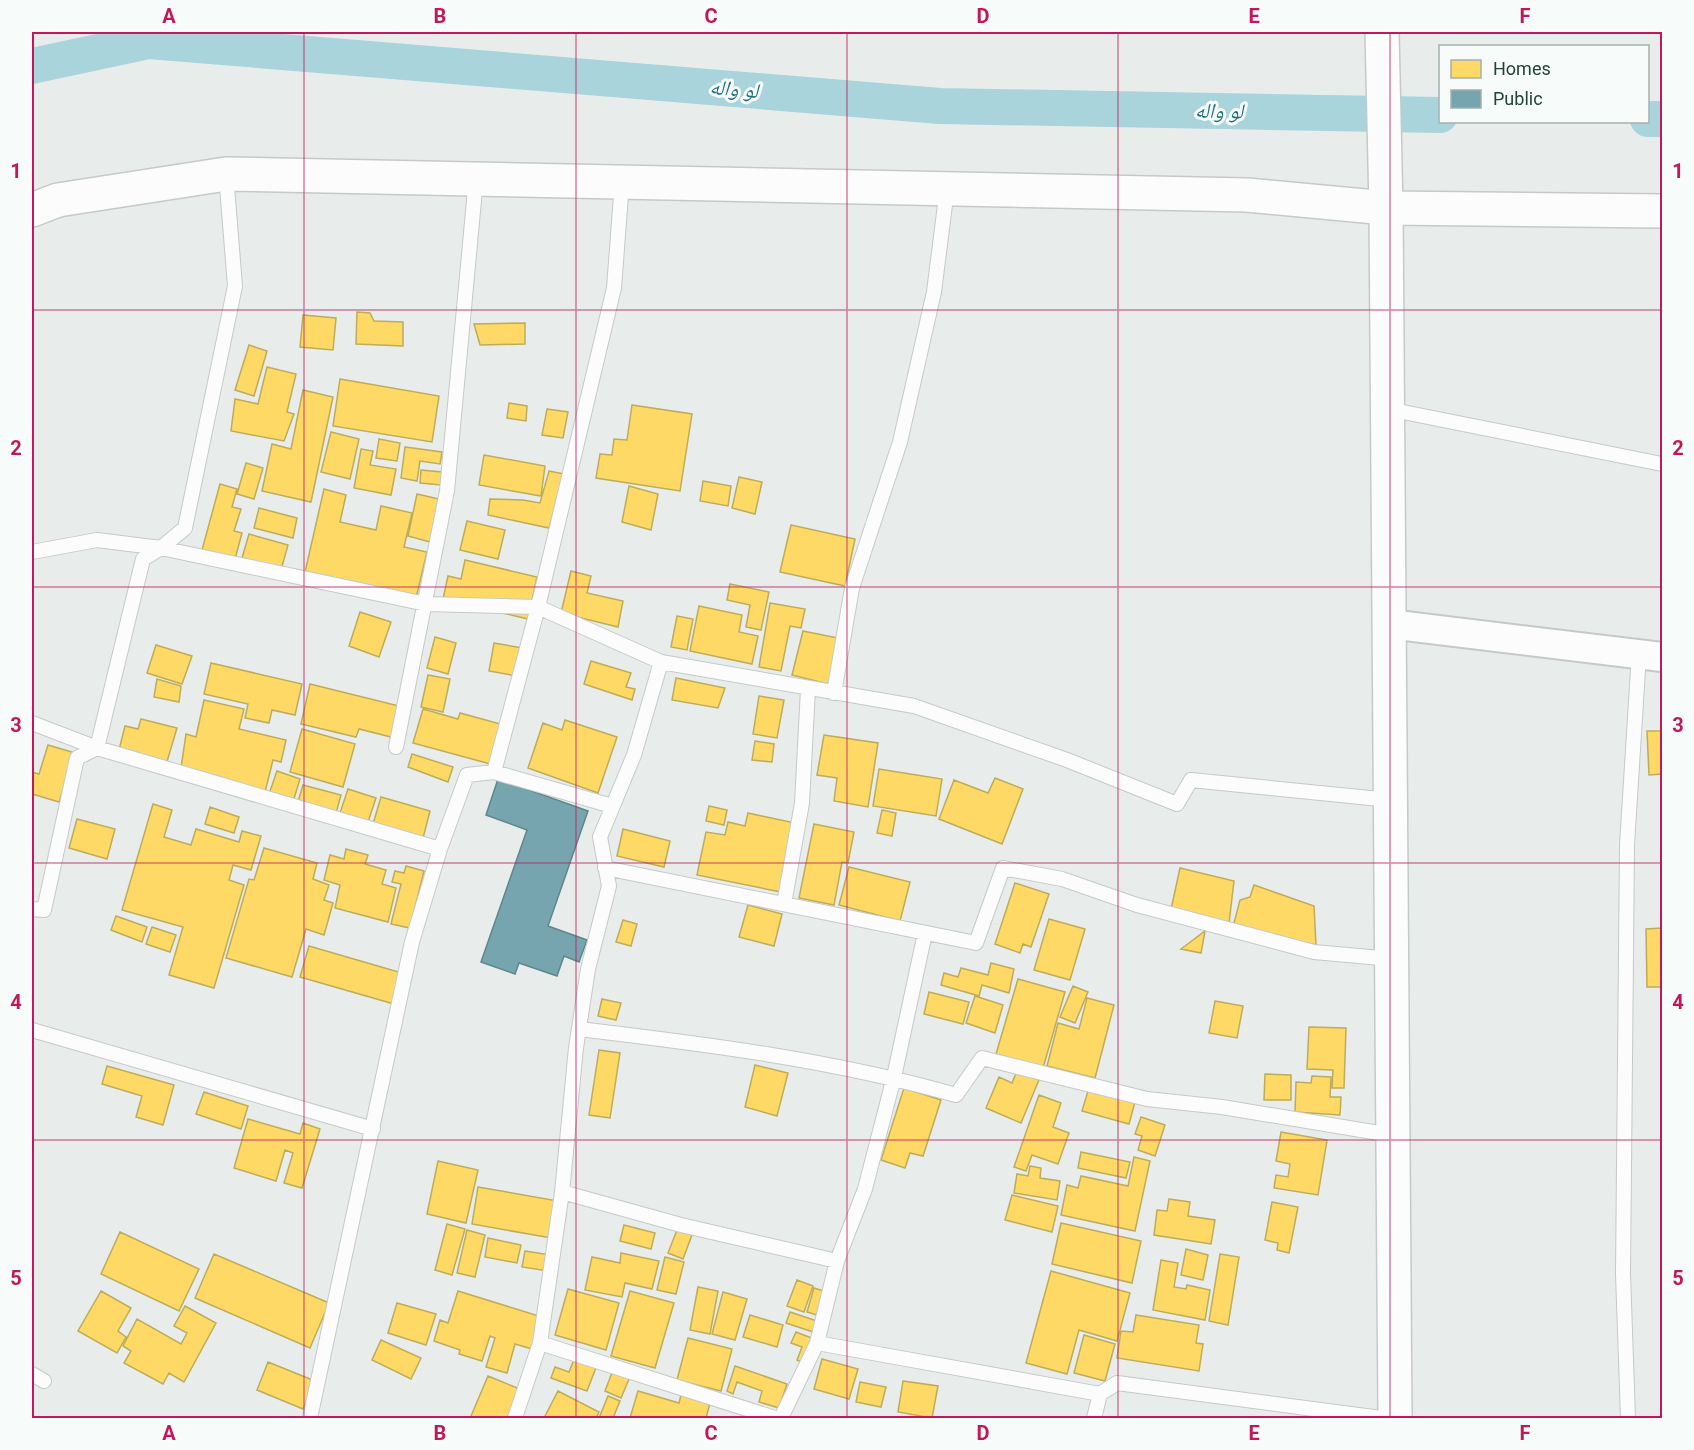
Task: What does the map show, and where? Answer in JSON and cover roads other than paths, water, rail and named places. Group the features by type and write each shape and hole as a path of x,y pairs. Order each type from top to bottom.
{"street":[{"path":"1382,32 1386,208 1392,959 1391,1135 1395,1419"},
{"path":"32,210 58,200 226,174 1247,195 1386,208 1662,211"},
{"path":"1389,624 1651,655"}],"lane":[{"path":"32,909 44,910 77,758 97,748 143,559 161,548 185,528 235,286 226,174"},
{"path":"396,747 447,491 476,180"},
{"path":"494,772 538,607 614,288 621,182"},
{"path":"834,693 852,588 900,442 931,304 947,189"},
{"path":"1387,408 1662,464"},
{"path":"32,552 97,540 161,548 426,604 538,607 661,662 914,706 1067,760 1177,804 1191,780 1390,800"},
{"path":"1628,1419 1623,1274 1627,845 1651,655"},
{"path":"515,1419 540,1342 562,1192 579,1029 588,969 609,886 600,837 634,755 661,662"},
{"path":"784,904 802,803 808,689"},
{"path":"32,723 97,748 440,849"},
{"path":"310,1419 412,942 440,849 467,775 494,772 612,806"},
{"path":"605,868 976,943 1003,868 1062,879 1137,905 1314,952 1392,959"},
{"path":"781,1419 817,1343 837,1261 865,1189 894,1077 925,933"},
{"path":"579,1029 694,1042 894,1077 956,1095 982,1058 1147,1099 1222,1107 1391,1135"},
{"path":"32,1030 373,1129"},
{"path":"562,1192 681,1225 837,1261"},
{"path":"540,1342 775,1419"},
{"path":"817,1343 1100,1395"},
{"path":"32,1374 44,1381"},
{"path":"1094,1419 1100,1395 1117,1383 1381,1419"}],"waterway":[{"name":"لو واله","path":"32,66 149,41 940,106 1439,115"},
{"name":"لو واله","path":"1649,119 1662,119"}]}
